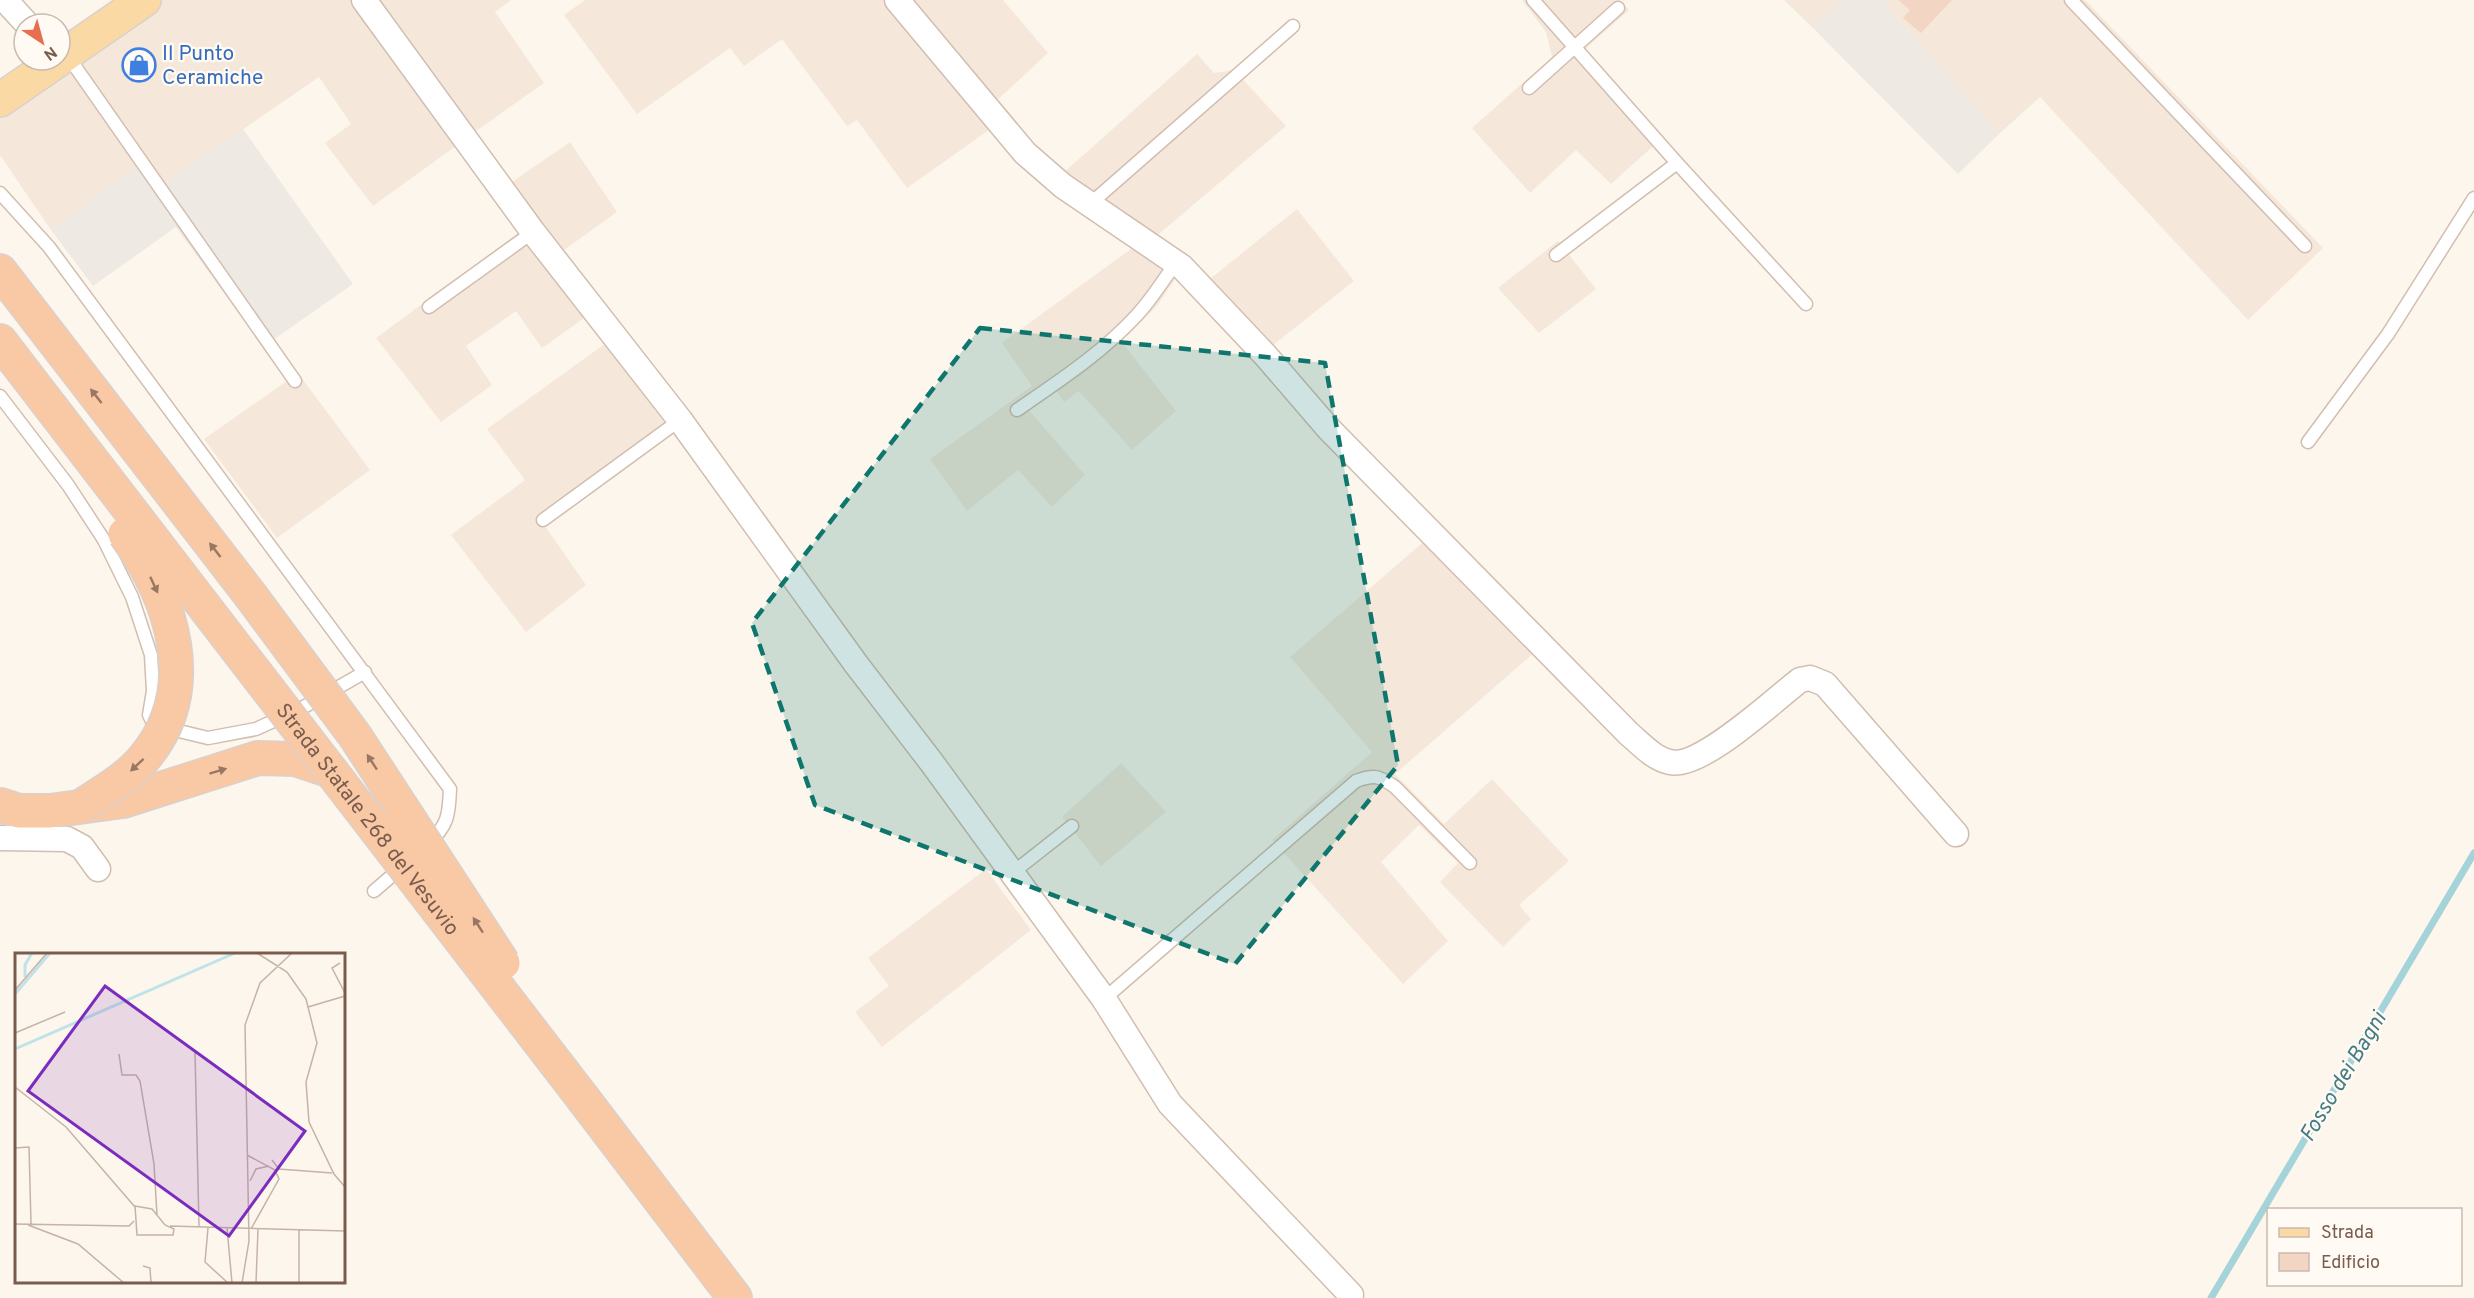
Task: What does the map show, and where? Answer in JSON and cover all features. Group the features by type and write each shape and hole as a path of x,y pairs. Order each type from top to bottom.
{"highway":[{"path":"0,271 251,597 361,745 543,1025 585,1101"},
{"path":"7,349 55,433 145,565 169,624 176,656 177,682 171,709 161,735 144,759 121,780 80,807"},
{"name":"Strada Statale 268 del Vesuvio","path":"7,349 735,1298"},
{"path":"0,805 19,811 50,811 123,801 258,758 295,759 331,771"}],"main road":[{"path":"72,49 144,0"},
{"path":"0,100 40,72"}],"street":[{"path":"5,0 16,12"},
{"path":"364,0 532,232 680,420 1104,999 1170,1104 1351,1295"},
{"path":"897,0 1025,153 1063,186 1176,263 1195,280 1266,356 1328,428 1629,734 1656,757 1672,763 1696,759 1722,742 1800,680 1810,678 1825,684 1956,834"},
{"path":"0,838 67,838 82,848 98,869"}],"lane":[{"path":"1533,0 1806,304"},
{"path":"2071,0 2305,246"},
{"path":"1529,88 1617,8"},
{"path":"1090,204 1293,26"},
{"path":"72,72 296,381"},
{"path":"1556,255 1677,163"},
{"path":"0,193 49,247 450,789 449,814 442,832 374,891"},
{"path":"2308,442 2388,334 2474,198"},
{"path":"429,307 532,232"},
{"path":"1017,410 1070,373 1114,337 1149,302 1176,263"},
{"path":"0,396 68,485 104,540 132,597 151,655 153,691 149,715 154,725 208,738 255,729 302,708 365,672"},
{"path":"543,520 680,420"},
{"path":"1104,999 1356,782 1370,776 1382,778 1395,787 1470,863"},
{"path":"1011,874 1072,826"}],"highlighted area":[{"path":"980,328 1325,363 1398,765 1235,964 815,805 752,623"}],"shaded area":[{"path":"157,0 354,0 460,143 373,206 325,143 351,124 319,77 164,184 147,160 51,230 0,155 0,107 51,72 72,72 72,58"},
{"path":"370,0 511,0 495,12 544,83 469,136"},
{"path":"585,0 891,0 996,125 907,188 857,120 847,126 782,39 744,66 730,48 637,114 564,15"},
{"path":"906,0 1003,0 1048,53 993,104"},
{"path":"1522,0 1620,0 1629,10 1584,50 1661,139 1611,184 1576,150 1530,193 1472,128 1552,57 1546,32"},
{"path":"1784,0 1841,0 1812,27"},
{"path":"1841,0 1882,0 1999,134 1958,174 1812,27"},
{"path":"1882,0 2085,0 2323,248 2248,320 2040,97 1999,134"},
{"path":"1197,54 1214,73 1234,70 1286,126 1153,239 1061,175"},
{"path":"243,129 353,284 263,347 176,227 93,286 51,230 147,160 164,184"},
{"path":"570,142 617,212 557,255 506,186"},
{"path":"1297,209 1354,281 1267,350 1205,283"},
{"path":"523,230 587,316 542,348 516,311 466,346 492,385 441,422 376,338"},
{"path":"1558,241 1596,289 1539,333 1498,288"},
{"path":"1139,243 1181,270 1157,306 1121,341 1176,411 1132,450 1079,391 1064,402 1055,389 1028,409 1085,475 1052,507 1018,470 967,511 930,459 1032,386 1002,343"},
{"path":"606,343 672,432 545,526 586,585 526,632 451,535 525,480 487,429"},
{"path":"298,373 370,470 277,538 204,439"},
{"path":"1427,539 1536,651 1395,774 1444,824 1492,779 1569,861 1519,905 1531,919 1503,947 1440,882 1458,863 1419,825 1381,862 1448,941 1403,984 1272,840 1372,752 1290,657"},
{"path":"1121,763 1166,812 1101,866 1062,817"},
{"path":"986,869 1031,930 882,1047 855,1012 889,986 868,958"}],"building":[{"path":"1898,0 1952,0 1921,33 1903,18 1910,10"}],"waterway":[{"name":"Fosso dei Bagni","path":"2211,1298 2474,853"}],"place":[{"name":"Il Punto Ceramiche","path":"139,65"}]}
